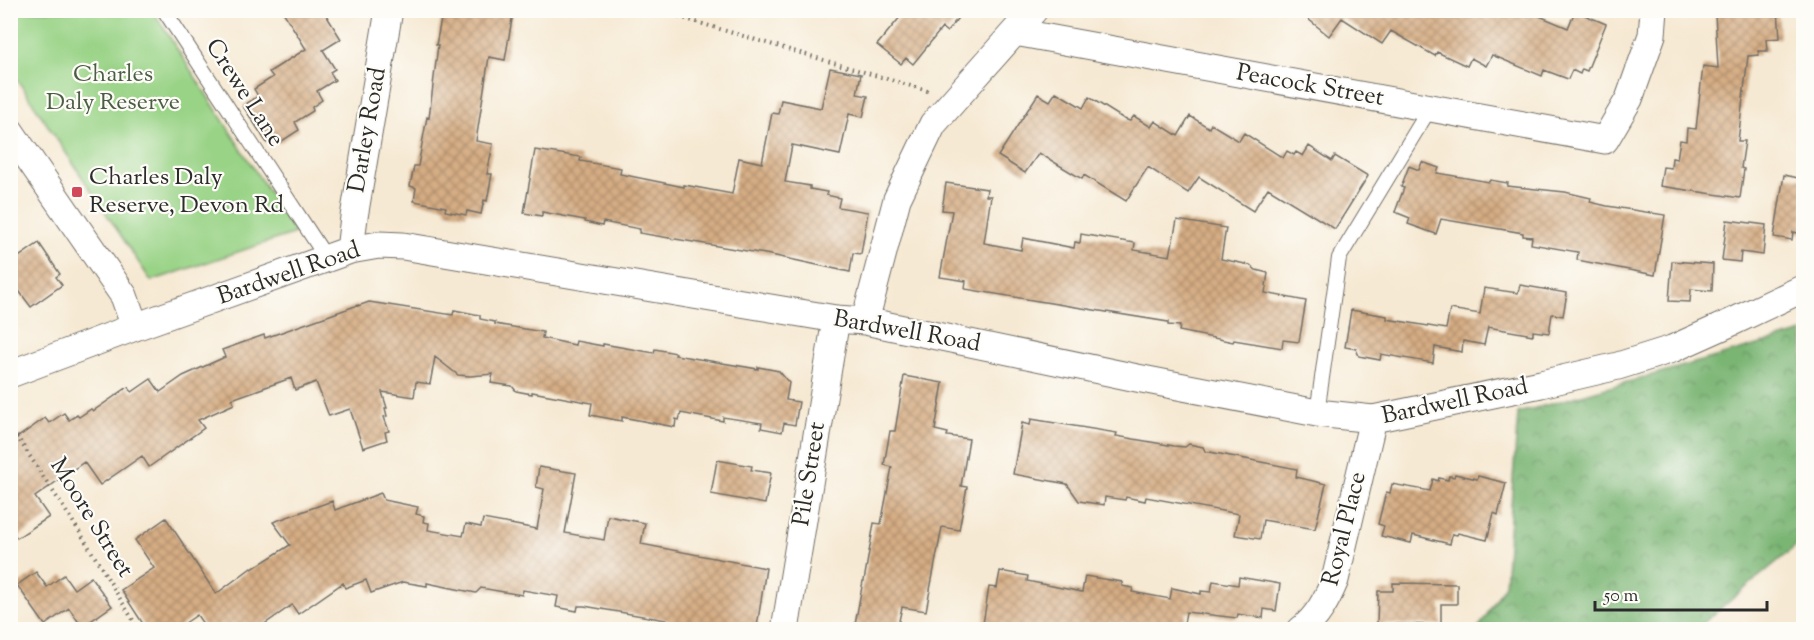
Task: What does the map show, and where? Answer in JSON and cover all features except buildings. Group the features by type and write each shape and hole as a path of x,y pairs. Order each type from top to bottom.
{"street":[{"name":"Darley Road","path":"338,255 355,209 389,10"},
{"path":"865,321 897,199 933,124 1034,10"},
{"name":"Peacock Street","path":"1015,32 1605,140 1629,99 1652,35 1654,10"},
{"path":"10,131 124,296 135,327"},
{"name":"Bardwell Road","path":"10,374 338,255 379,245 403,246 836,319 865,321 1137,378 1317,413 1373,420 1618,366 1672,349 1803,288"},
{"name":"Pile Street","path":"785,630 836,319"},
{"name":"Royal Place","path":"1301,630 1317,615 1327,600 1335,580 1373,420"}],"lane":[{"name":"Crewe Lane","path":"164,10 306,229 338,255"},
{"path":"1317,413 1339,258 1430,108"}],"path":[{"path":"656,10 955,100"},
{"name":"Moore Street","path":"10,426 81,534 140,630"}],"green space":[{"name":"Charles Daly Reserve","path":"10,11 153,11 295,233 151,281 11,70"},
{"path":"1803,332 1803,540 1696,629 1478,629 1505,585 1518,413"}],"place":[{"name":"Charles Daly Reserve, Devon Rd","path":"77,192"}]}
